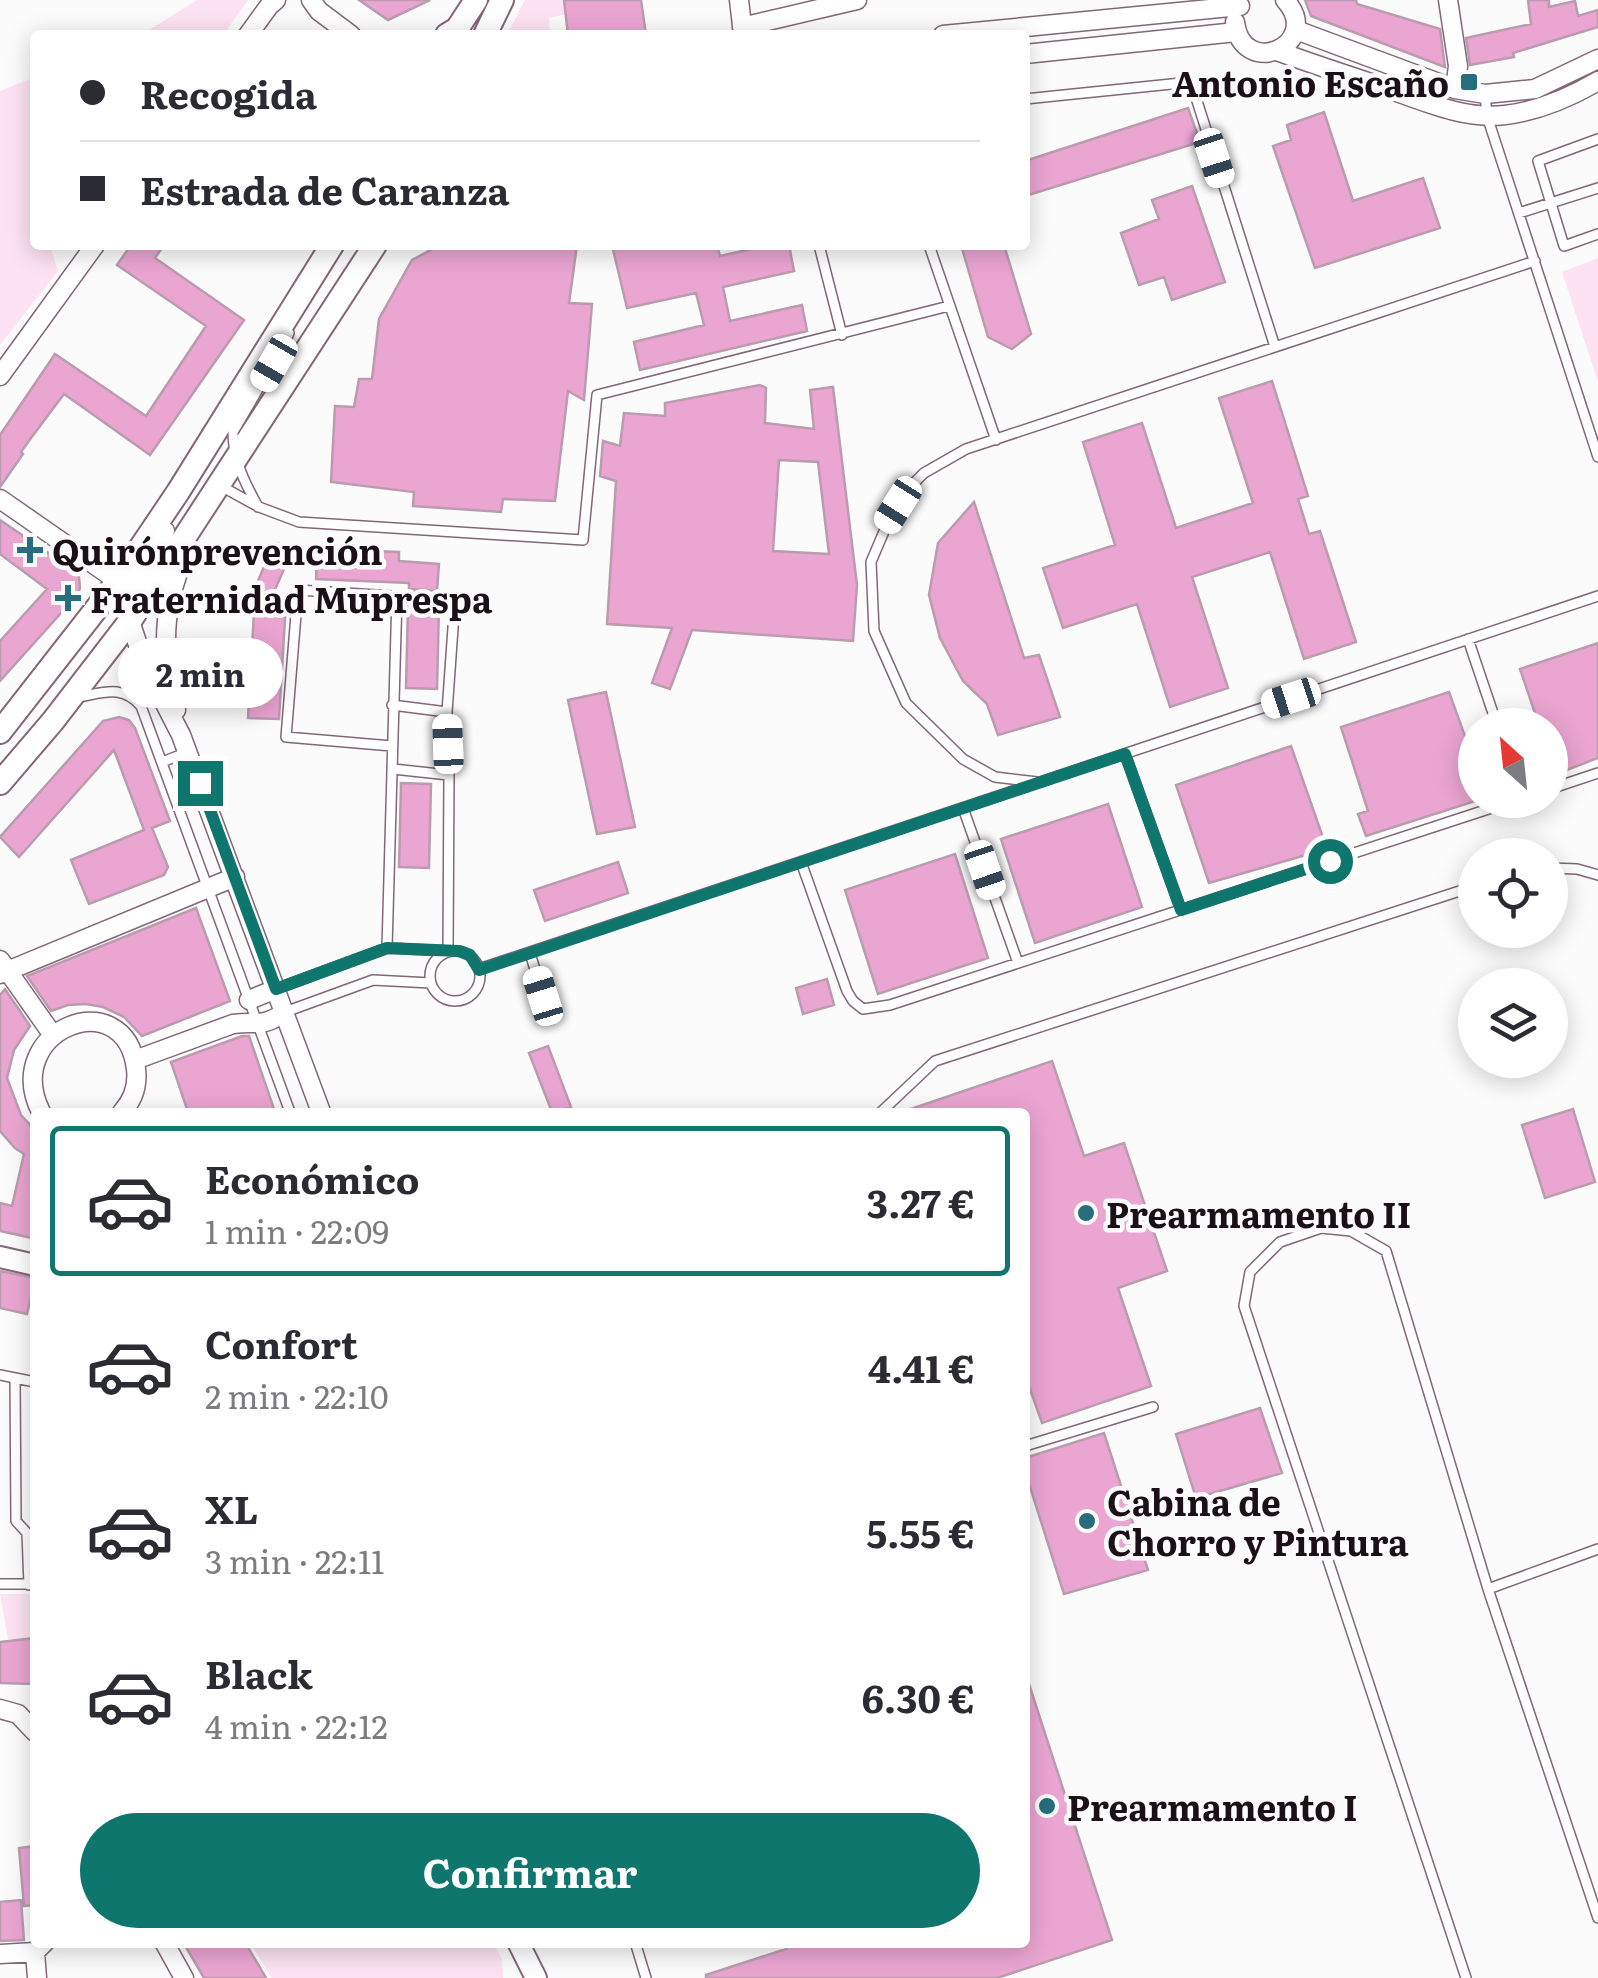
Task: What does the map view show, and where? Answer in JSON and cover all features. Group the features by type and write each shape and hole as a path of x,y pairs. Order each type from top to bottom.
{"main road":[{"path":"457,30 476,0"},
{"path":"487,30 502,0"},
{"path":"0,732 118,581 329,250"},
{"path":"0,783 130,621 372,250"}],"street":[{"path":"252,30 276,0"},
{"path":"311,0 344,30"},
{"path":"739,0 743,30"},
{"path":"747,30 857,0"},
{"path":"990,30 1243,3 1235,23 1236,32 1248,48 1267,54 1277,52 1296,30 1294,12 1286,0"},
{"path":"1448,0 1458,66 1455,89"},
{"path":"1296,30 1455,89 1485,94 1535,89 1598,59"},
{"path":"1030,53 1236,32"},
{"path":"1277,52 1439,106 1487,116 1539,108 1598,81"},
{"path":"0,376 91,250"},
{"path":"178,492 167,527 126,595 130,621 144,663 185,744 320,1108"},
{"path":"0,499 118,581"},
{"path":"185,744 166,671 165,628 186,539"},
{"path":"50,1031 3,968 235,876"},
{"path":"249,1000 276,989"},
{"path":"135,1060 233,1024 272,1021 285,1012"},
{"path":"38,1108 30,1095 27,1078 37,1044 50,1031 83,1021 100,1024 128,1044 137,1076 135,1092 125,1108"},
{"path":"0,1257 30,1264"},
{"path":"0,1709 18,1714 30,1727"},
{"path":"0,1954 34,1948"},
{"path":"38,1978 40,1948"},
{"path":"167,1948 184,1978"},
{"path":"521,1948 536,1978"}],"lane":[{"path":"1030,98 1190,82 1274,347"},
{"path":"1485,94 1487,116 1598,456"},
{"path":"1598,140 1538,161 1564,246 1598,234"},
{"path":"1519,213 1598,188"},
{"path":"821,250 842,335"},
{"path":"930,250 996,440"},
{"path":"1040,782 995,777 963,758 906,703 874,631 871,562 888,522 924,473 966,449 1535,261"},
{"path":"259,507 242,477 233,432 284,345 297,301"},
{"path":"220,485 259,507 299,522 583,540 597,395 949,306"},
{"path":"392,746 286,737 298,590 456,600 447,712 448,951"},
{"path":"387,948 397,596"},
{"path":"479,970 1598,596"},
{"path":"1468,640 1491,708"},
{"path":"71,698 118,690 141,706 289,1108"},
{"path":"392,705 447,712"},
{"path":"162,762 185,744"},
{"path":"1125,754 1181,910"},
{"path":"393,770 449,776"},
{"path":"1568,783 1598,773"},
{"path":"963,808 1018,964"},
{"path":"800,862 847,991 863,1009 890,1005 1461,818"},
{"path":"1568,869 1598,875"},
{"path":"885,1108 935,1061 1458,892"},
{"path":"276,989 387,948 459,951 470,955 479,970 478,984 462,1000 438,995 430,983 431,967 448,951"},
{"path":"530,953 543,996"},
{"path":"285,1012 373,980 430,983"},
{"path":"1466,1978 1244,1306 1250,1272 1280,1242 1321,1228 1351,1231 1386,1251 1488,1589 1598,1918"},
{"path":"0,1375 30,1381"},
{"path":"15,1378 16,1520 27,1533 30,1564"},
{"path":"1030,1444 1153,1407"},
{"path":"1488,1589 1598,1549"},
{"path":"0,1584 30,1584"},
{"path":"636,1948 646,1978"}],"shaded area":[{"path":"197,0 248,0 227,30 149,30"},
{"path":"525,0 564,0 566,14 549,18 550,30 510,30"},
{"path":"30,79 30,250 52,250 58,271 0,345 0,91"},
{"path":"1598,258 1598,382 1562,272"},
{"path":"0,1594 30,1594 30,1638 8,1639"},
{"path":"253,1948 496,1948 502,1959 503,1978 272,1978"}],"building":[{"path":"359,0 430,0 388,20"},
{"path":"564,0 641,0 645,30 567,30"},
{"path":"1305,0 1356,0 1357,4 1440,29 1445,67 1311,16"},
{"path":"1528,0 1549,0 1549,7 1575,1 1578,16 1598,10 1598,27 1513,53 1514,57 1470,65 1466,38 1531,24"},
{"path":"1188,108 1200,142 1030,194 1030,159"},
{"path":"1324,112 1353,201 1423,178 1440,228 1315,268 1273,146 1291,140 1287,125"},
{"path":"1192,186 1225,282 1172,300 1164,277 1139,285 1121,233 1159,219 1152,200"},
{"path":"128,250 161,250 155,258 244,320 150,455 64,394 0,487 0,435 55,354 146,416 206,326 117,265"},
{"path":"431,250 576,250 569,303 592,304 584,400 568,391 555,501 503,499 501,512 413,506 414,492 331,482 335,406 354,407 359,379 372,379 379,319 412,260"},
{"path":"613,250 718,250 720,256 747,250 790,250 794,271 723,287 730,321 802,305 807,331 640,370 634,342 704,325 696,293 627,308"},
{"path":"962,250 1006,250 1031,334 1012,349 988,337"},
{"path":"1272,381 1308,496 1298,499 1309,534 1320,531 1356,642 1304,659 1270,552 1192,577 1228,688 1170,707 1137,604 1063,628 1043,568 1115,545 1083,442 1142,423 1176,528 1253,503 1219,398"},
{"path":"760,385 766,388 765,423 814,429 810,390 833,387 857,585 853,641 692,630 670,689 652,683 672,628 607,624 616,481 600,476 603,441 620,446 624,413 665,416 665,403","holes":["779,460 818,462 829,554 773,551"]},
{"path":"974,502 1024,658 1039,655 1060,717 998,735 987,704 963,681 940,638 929,595 938,543"},
{"path":"0,520 72,569 79,577 80,588 0,681 0,641 47,589 0,554"},
{"path":"274,543 295,544 270,601 286,602 279,719 248,718 252,595"},
{"path":"317,549 399,552 399,561 439,564 437,591 409,589 409,583 316,579"},
{"path":"408,605 439,607 437,689 406,688"},
{"path":"1598,643 1598,758 1568,769 1568,708 1533,708 1520,669"},
{"path":"606,692 635,827 597,834 568,700"},
{"path":"1449,692 1458,717 1458,806 1366,836 1358,814 1368,811 1341,727"},
{"path":"119,717 129,720 135,728 170,821 152,828 168,867 164,875 89,904 71,860 144,830 114,750 19,857 0,837 103,721"},
{"path":"1291,746 1327,849 1209,883 1176,785"},
{"path":"401,783 431,784 429,868 399,867"},
{"path":"1108,804 1142,907 1035,943 1001,839"},
{"path":"955,854 988,958 878,994 845,890"},
{"path":"618,862 628,893 545,921 534,890"},
{"path":"196,908 230,1001 142,1036 124,1017 103,1007 68,1005 51,1011 27,976"},
{"path":"827,979 834,1005 803,1014 796,988"},
{"path":"5,989 30,1026 14,1050 7,1078 21,1115 30,1125 30,1238 0,1231 0,1203 12,1206 24,1154 0,1131 0,995"},
{"path":"249,1036 274,1108 187,1108 171,1062"},
{"path":"548,1046 571,1107 550,1108 529,1053"},
{"name":"Prearmamento II","path":"1052,1061 1084,1156 1124,1143 1167,1271 1118,1288 1151,1386 1042,1423 1030,1389 1030,1108 914,1108"},
{"path":"1573,1109 1595,1182 1545,1198 1522,1125"},
{"path":"0,1271 30,1277 27,1314 0,1308"},
{"path":"1260,1408 1282,1473 1196,1498 1176,1434"},
{"name":"Cabina de Chorro y Pintura","path":"1104,1433 1148,1570 1064,1594 1030,1487 1030,1456"},
{"path":"30,1639 30,1684 0,1683 0,1642"},
{"name":"Prearmamento I","path":"1030,1687 1112,1940 997,1978 706,1978 786,1949 1030,1948"},
{"path":"30,1847 30,1905 24,1906 19,1848"},
{"path":"21,1900 24,1940 0,1941 0,1902"},
{"path":"186,1948 248,1948 266,1978 204,1978"}],"place":[{"name":"Antonio Escaño","path":"1469,82"},
{"name":"Quirónprevención","path":"30,550"},
{"name":"Fraternidad Muprespa","path":"68,598"},
{"name":"Prearmamento II","path":"1086,1213"},
{"name":"Cabina de Chorro y Pintura","path":"1087,1521"},
{"name":"Prearmamento I","path":"1047,1806"}],"route":[{"path":"200,783 276,989 387,948 459,951 470,955 479,970 1125,754 1181,910 1330,861"}]}
